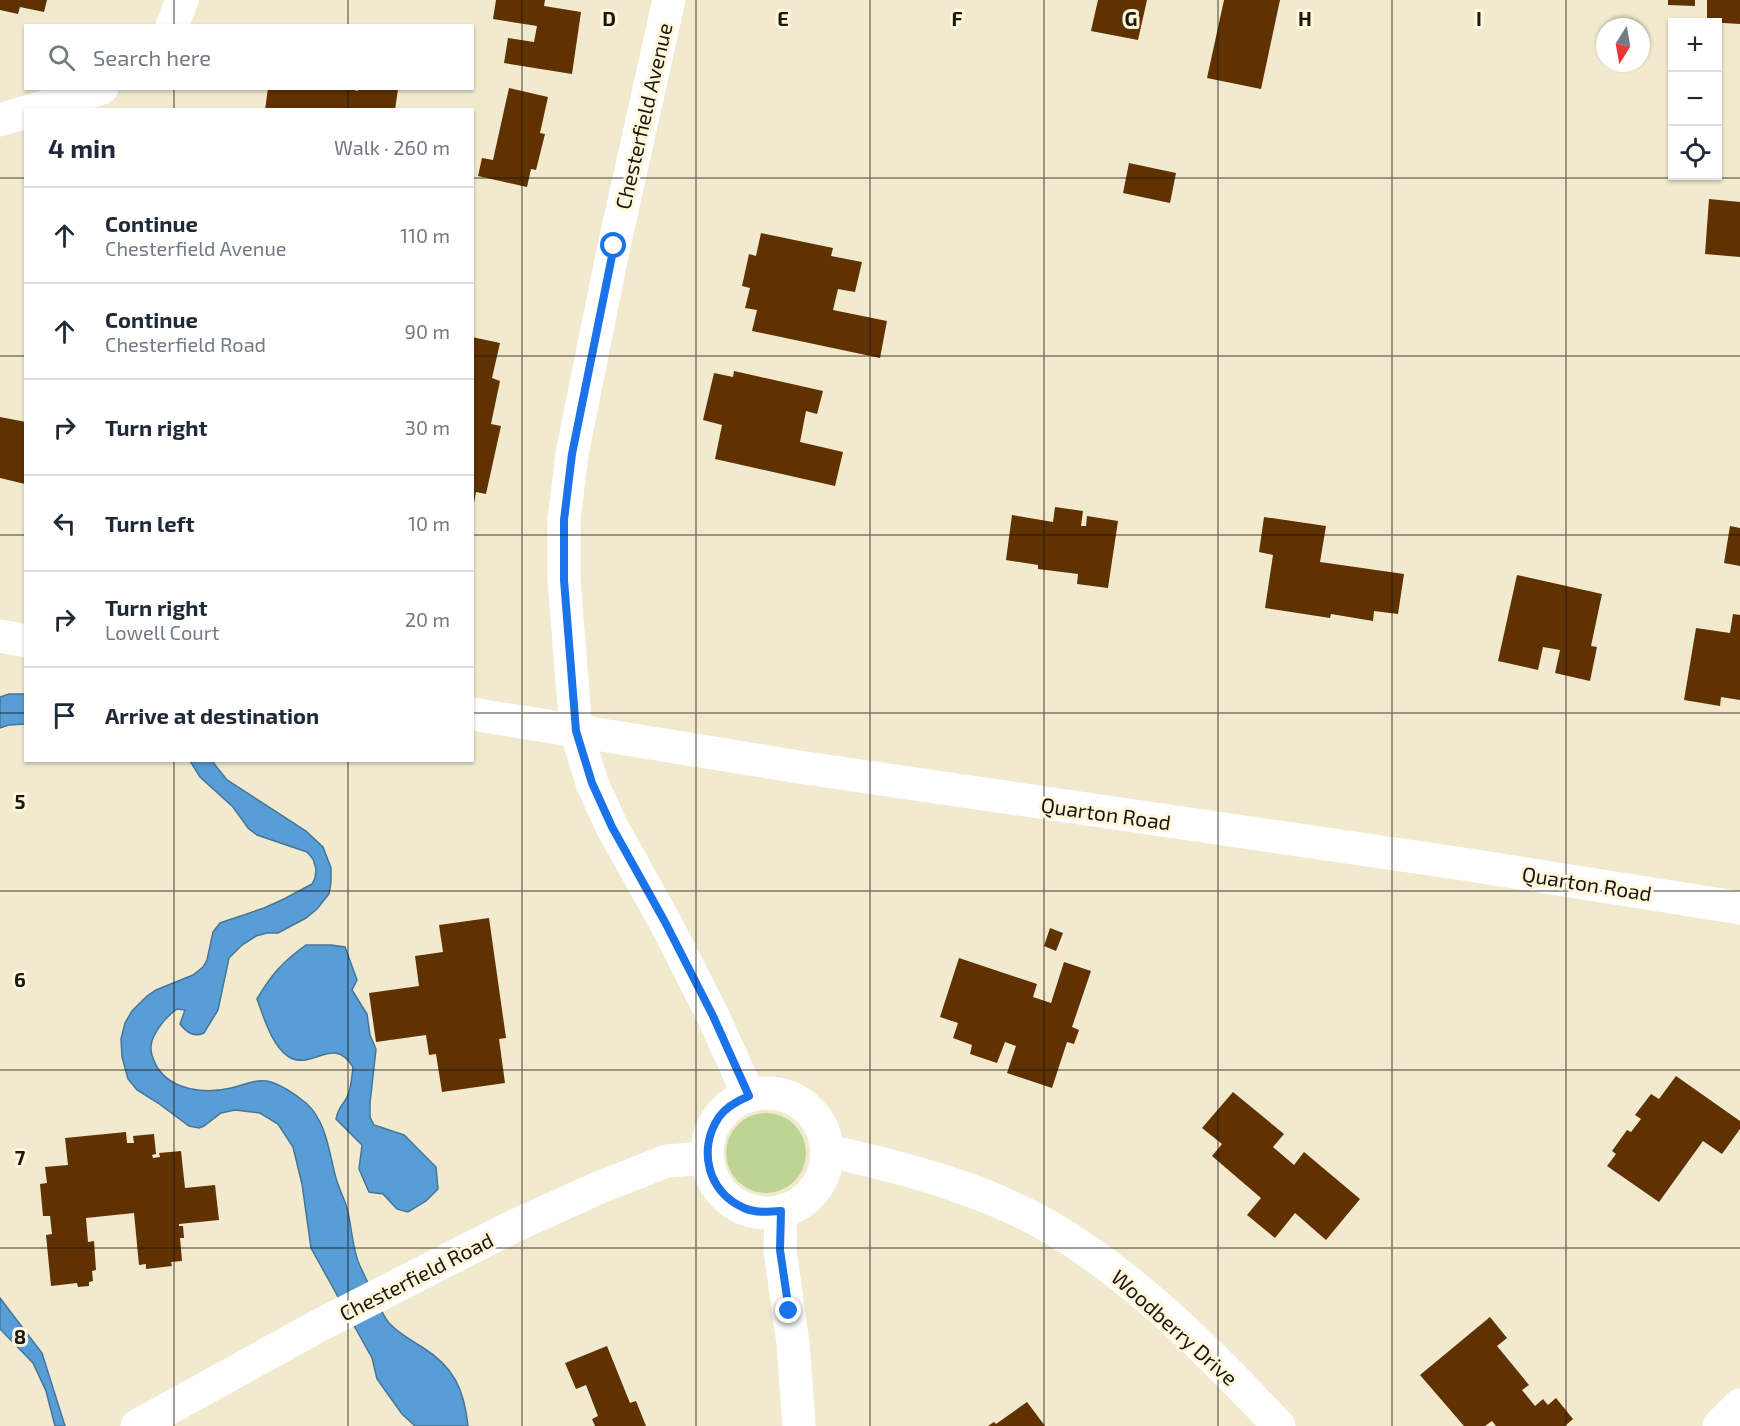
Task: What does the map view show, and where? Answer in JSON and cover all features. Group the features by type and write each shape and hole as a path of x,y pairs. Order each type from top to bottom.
{"street":[{"path":"173,24 182,0"},
{"name":"Chesterfield Avenue","path":"576,731 564,580 564,520 572,454 614,246 669,0"},
{"path":"40,108 96,90"},
{"path":"0,120 24,113"},
{"path":"0,636 24,640"},
{"name":"Quarton Road","path":"474,714 844,774 1448,861 1740,908"},
{"path":"576,731 592,783 612,827 665,922 713,1016 749,1096"},
{"path":"769,1093 789,1097 806,1108 820,1122 828,1151 826,1166 811,1194 781,1211 762,1212 744,1208 728,1198 716,1185 707,1158 711,1132 719,1116 732,1104 749,1096 769,1093"},
{"name":"Woodberry Drive","path":"828,1151 886,1164 968,1190 1016,1210 1067,1237 1143,1292 1228,1372 1279,1426"},
{"name":"Chesterfield Road","path":"137,1426 320,1325 512,1227 598,1188 667,1161 707,1158"},
{"path":"781,1211 780,1250 793,1343 799,1426"},
{"path":"1719,1426 1740,1405"}],"green space":[{"path":"766,1113 781,1116 794,1125 803,1138 806,1153 803,1168 794,1181 781,1190 766,1193 751,1190 738,1181 729,1168 726,1153 729,1138 738,1125 751,1116"}],"water":[{"path":"9,694 24,694 24,724 0,728 0,697"},
{"path":"191,762 213,762 227,780 306,831 323,847 331,868 331,882 329,894 306,918 278,933 256,936 242,945 229,958 218,1010 204,1033 194,1034 182,1027 180,1024 185,1010 177,1009 169,1015 159,1027 152,1041 151,1052 154,1061 163,1075 180,1086 211,1091 255,1081 266,1081 294,1094 313,1111 323,1128 336,1178 347,1208 357,1259 378,1304 393,1327 433,1355 450,1371 464,1401 468,1426 415,1426 402,1414 377,1379 372,1358 311,1248 302,1184 293,1147 278,1124 260,1113 235,1110 221,1113 199,1128 189,1126 137,1090 128,1079 122,1057 121,1039 125,1023 132,1011 156,990 193,975 203,967 207,960 213,932 220,923 284,899 312,884 315,878 316,869 313,859 307,852 257,835 248,828 233,807 200,777"},
{"path":"306,945 345,947 357,980 352,990 367,1014 370,1035 376,1049 370,1117 374,1125 404,1135 436,1167 438,1189 426,1201 408,1212 397,1209 383,1194 369,1192 359,1169 362,1145 336,1119 348,1094 353,1067 338,1053 306,1060 289,1057 273,1039 266,1023 257,999 278,969"},
{"path":"0,1298 42,1353 65,1426 55,1426 46,1391 33,1363 0,1329"}],"building":[{"path":"0,0 47,0 44,12 20,7 18,14 0,10"},
{"path":"496,0 545,0 544,6 581,12 572,74 504,63 508,38 534,42 537,26 493,19"},
{"path":"1098,0 1147,0 1138,40 1091,31"},
{"path":"1224,0 1280,0 1261,89 1207,78"},
{"path":"1668,0 1695,0 1695,6 1668,5"},
{"path":"1707,0 1740,0 1740,24 1722,23 1722,18 1707,18"},
{"path":"509,88 548,97 540,133 545,134 536,170 531,169 527,187 478,176 482,158 493,160"},
{"path":"268,90 398,90 395,108 265,108"},
{"path":"1129,163 1176,173 1170,203 1123,193"},
{"path":"1709,199 1740,202 1740,257 1705,254"},
{"path":"761,233 833,248 831,256 862,262 855,292 838,289 833,310 887,321 880,358 752,331 757,310 745,308 750,288 742,286 749,254 756,256"},
{"path":"474,337 500,343 492,378 500,381 491,424 501,426 486,494 476,492 474,503"},
{"path":"734,371 823,391 817,414 806,411 800,442 843,452 835,486 715,459 722,425 703,420 714,373 733,377"},
{"path":"0,417 24,422 24,484 0,478"},
{"path":"1055,507 1083,511 1081,526 1086,526 1087,516 1118,521 1108,588 1077,584 1078,574 1038,569 1038,565 1006,560 1012,515 1053,522"},
{"path":"1264,517 1326,526 1320,562 1404,574 1398,614 1374,611 1373,621 1331,614 1330,618 1265,608 1273,555 1259,552"},
{"path":"1730,526 1740,528 1740,566 1724,563"},
{"path":"1517,575 1602,594 1591,646 1597,647 1590,681 1555,673 1560,650 1543,647 1538,670 1498,661"},
{"path":"1733,614 1740,615 1740,700 1721,697 1720,706 1684,700 1696,628 1730,633"},
{"path":"489,918 506,1038 499,1039 505,1083 442,1092 436,1054 429,1055 426,1035 376,1042 369,993 419,986 415,956 443,952 439,925"},
{"path":"1050,928 1063,933 1056,951 1044,946"},
{"path":"959,958 1037,984 1033,997 1051,1003 1064,962 1091,971 1072,1027 1079,1030 1074,1044 1067,1042 1052,1088 1007,1073 1016,1046 1005,1042 997,1063 970,1054 972,1045 953,1038 958,1023 940,1017"},
{"path":"1676,1076 1740,1121 1740,1129 1722,1154 1703,1141 1659,1202 1607,1166 1616,1154 1612,1151 1627,1130 1631,1132 1641,1119 1635,1115 1651,1094 1659,1099"},
{"path":"1233,1092 1284,1134 1273,1147 1294,1165 1304,1152 1360,1199 1326,1240 1295,1213 1275,1238 1247,1215 1261,1198 1212,1156 1222,1144 1202,1128"},
{"path":"126,1132 127,1143 134,1143 133,1136 154,1134 156,1154 152,1155 153,1158 160,1157 159,1153 181,1151 185,1188 215,1185 219,1220 179,1224 183,1226 184,1238 180,1238 182,1261 171,1262 172,1266 146,1269 146,1264 139,1265 134,1213 86,1218 88,1242 94,1241 96,1270 92,1271 93,1281 89,1282 89,1286 78,1287 77,1283 51,1286 46,1235 52,1234 50,1216 43,1216 40,1184 47,1183 45,1167 68,1165 65,1138"},
{"path":"1490,1317 1507,1338 1497,1346 1529,1385 1522,1390 1535,1406 1543,1399 1548,1405 1556,1398 1573,1419 1565,1426 1496,1426 1492,1421 1485,1426 1464,1426 1420,1375"},
{"path":"607,1346 630,1403 636,1401 646,1426 595,1426 592,1419 598,1416 586,1385 576,1389 565,1363"},
{"path":"1027,1402 1045,1426 988,1426 994,1422 996,1424"}],"route":[{"path":"614,246 572,454 564,520 564,580 576,731 592,783 612,827 665,922 713,1016 749,1096 732,1104 719,1116 711,1132 707,1158 716,1185 728,1198 744,1208 762,1212 781,1211 780,1250 789,1311"}]}
